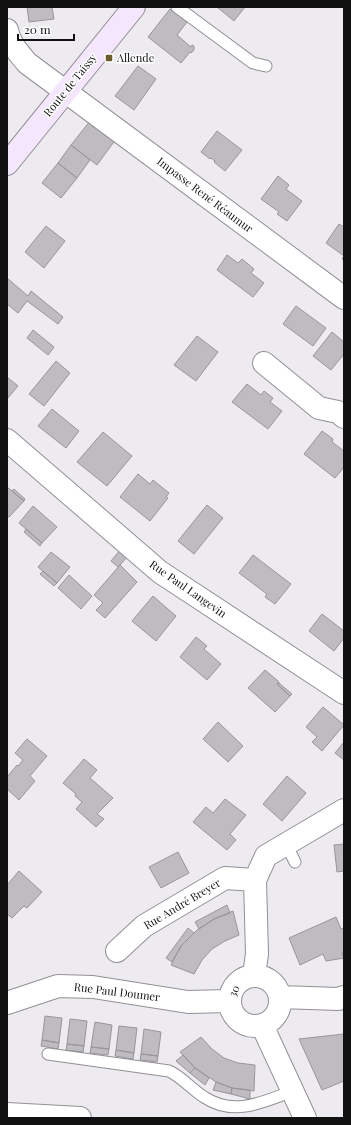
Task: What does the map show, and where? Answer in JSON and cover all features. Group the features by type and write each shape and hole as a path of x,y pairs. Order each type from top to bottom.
{"street":[{"name":"Route de Taissy","path":"7,164 134,7"},
{"name":"Impasse René Réaumur","path":"7,30 14,47 27,63 344,298"},
{"path":"264,363 320,408 342,411"},
{"name":"Rue Paul Langevin","path":"7,440 160,572 344,693"},
{"path":"305,1118 262,1025 269,1022 278,1011 280,998 278,990 268,979 254,975 257,954 255,880 266,856 291,853 344,810"},
{"name":"Rue André Breyer","path":"117,951 144,926 225,878 255,880"},
{"name":"30","path":"254,975 239,980 230,994 229,1001 234,1016 240,1021 247,1025 262,1025"},
{"name":"Rue Paul Doumer","path":"7,1003 58,986 93,987 188,1002 229,1001"},
{"path":"280,998 338,999 344,997"},
{"path":"7,1114 80,1118"}],"lane":[{"path":"177,7 253,63 266,66"},
{"path":"48,1054 169,1070 204,1097 217,1104 239,1108 255,1105 293,1091"}],"building":[{"path":"27,7 52,7 54,19 29,22"},
{"path":"217,7 245,7 234,21"},
{"path":"170,9 187,22 177,35 191,47 192,45 194,46 194,50 191,53 190,52 181,63 148,37"},
{"path":"138,66 156,79 134,110 115,96"},
{"path":"90,121 116,139 97,165 71,145"},
{"path":"217,131 242,150 225,171 214,162 215,161 201,152"},
{"path":"71,145 90,160 77,178 58,163"},
{"path":"58,163 77,178 61,198 42,183"},
{"path":"278,176 289,185 286,189 302,201 287,221 277,214 279,212 261,199"},
{"path":"339,224 344,227 344,256 326,243"},
{"path":"46,226 65,241 44,268 25,252"},
{"path":"227,255 238,263 242,259 254,269 251,273 264,283 253,297 217,270"},
{"path":"7,278 28,296 31,291 63,317 58,324 27,301 18,313 7,304"},
{"path":"296,306 326,328 313,346 283,324"},
{"path":"33,330 54,347 48,355 27,338"},
{"path":"332,332 344,342 344,354 331,370 313,356"},
{"path":"197,336 218,352 196,381 174,365"},
{"path":"56,361 70,373 44,406 29,394"},
{"path":"7,377 18,386 7,399"},
{"path":"247,384 261,395 264,391 273,398 270,402 282,411 268,429 232,402"},
{"path":"52,409 79,431 66,448 38,426"},
{"path":"322,431 333,439 332,442 344,451 344,467 335,478 304,454"},
{"path":"103,432 132,456 107,486 77,462"},
{"path":"138,474 150,484 153,480 169,493 166,497 168,498 150,521 120,497"},
{"path":"7,487 24,501 9,517 7,516"},
{"path":"14,489 25,499 24,501 12,491"},
{"path":"207,505 223,518 194,554 178,541"},
{"path":"33,506 57,527 42,543 19,523"},
{"path":"26,529 42,543 40,546 24,532"},
{"path":"121,549 129,555 118,567 111,561"},
{"path":"51,552 70,567 57,583 38,567"},
{"path":"253,555 291,584 275,604 265,597 267,594 239,573"},
{"path":"120,565 137,582 105,618 96,610 103,603 94,595"},
{"path":"43,571 57,583 54,586 40,574"},
{"path":"69,575 92,596 81,609 58,588"},
{"path":"153,596 176,616 156,641 132,621"},
{"path":"322,614 344,631 344,638 334,651 309,631"},
{"path":"196,637 207,646 204,649 221,664 207,680 180,657"},
{"path":"265,670 278,681 279,683 277,684 290,696 275,712 248,688"},
{"path":"279,683 292,694 290,696 277,684"},
{"path":"323,707 344,725 322,751 312,742 317,737 306,727"},
{"path":"218,722 243,746 228,762 203,739"},
{"path":"27,739 47,756 30,776 35,781 19,800 7,789 7,777 23,760 15,753"},
{"path":"344,742 344,760 335,753"},
{"path":"84,759 97,770 90,778 113,798 97,814 104,819 96,827 76,809 82,802 75,796 76,794 63,783"},
{"path":"287,776 306,793 282,821 263,804"},
{"path":"225,799 246,815 230,834 236,840 227,850 193,822 206,807 213,813"},
{"path":"344,844 344,871 337,872 334,845"},
{"path":"178,852 189,873 161,888 149,867"},
{"path":"19,871 42,892 27,908 24,906 12,918 7,914 7,885"},
{"path":"227,905 230,913 214,919 199,929 195,922"},
{"path":"233,911 239,935 212,949 202,960 194,974 171,965 181,946 197,930 214,919"},
{"path":"336,917 341,929 344,928 344,952 342,953 344,958 326,961 323,954 300,965 289,938"},
{"path":"188,928 194,933 181,946 172,962 166,958"},
{"path":"45,1016 62,1018 59,1043 42,1040"},
{"path":"70,1019 87,1021 84,1046 67,1044"},
{"path":"95,1022 112,1025 109,1049 91,1047"},
{"path":"119,1026 137,1028 134,1053 116,1050"},
{"path":"144,1029 161,1032 158,1056 141,1054"},
{"path":"344,1034 344,1081 322,1090 299,1039"},
{"path":"201,1037 212,1049 224,1058 238,1063 255,1065 254,1091 232,1088 216,1082 195,1068 180,1052"},
{"path":"42,1040 59,1043 58,1049 41,1046"},
{"path":"67,1044 84,1046 83,1052 66,1050"},
{"path":"91,1047 109,1049 108,1055 90,1053"},
{"path":"116,1050 134,1053 133,1059 115,1056"},
{"path":"141,1054 158,1056 157,1062 140,1060"},
{"path":"183,1055 195,1068 190,1073 176,1061"},
{"path":"195,1068 209,1078 205,1085 190,1073"},
{"path":"216,1082 232,1088 231,1094 213,1090"},
{"path":"232,1088 250,1090 250,1099 231,1094"}],"place":[{"name":"Allende","path":"109,58"}]}
